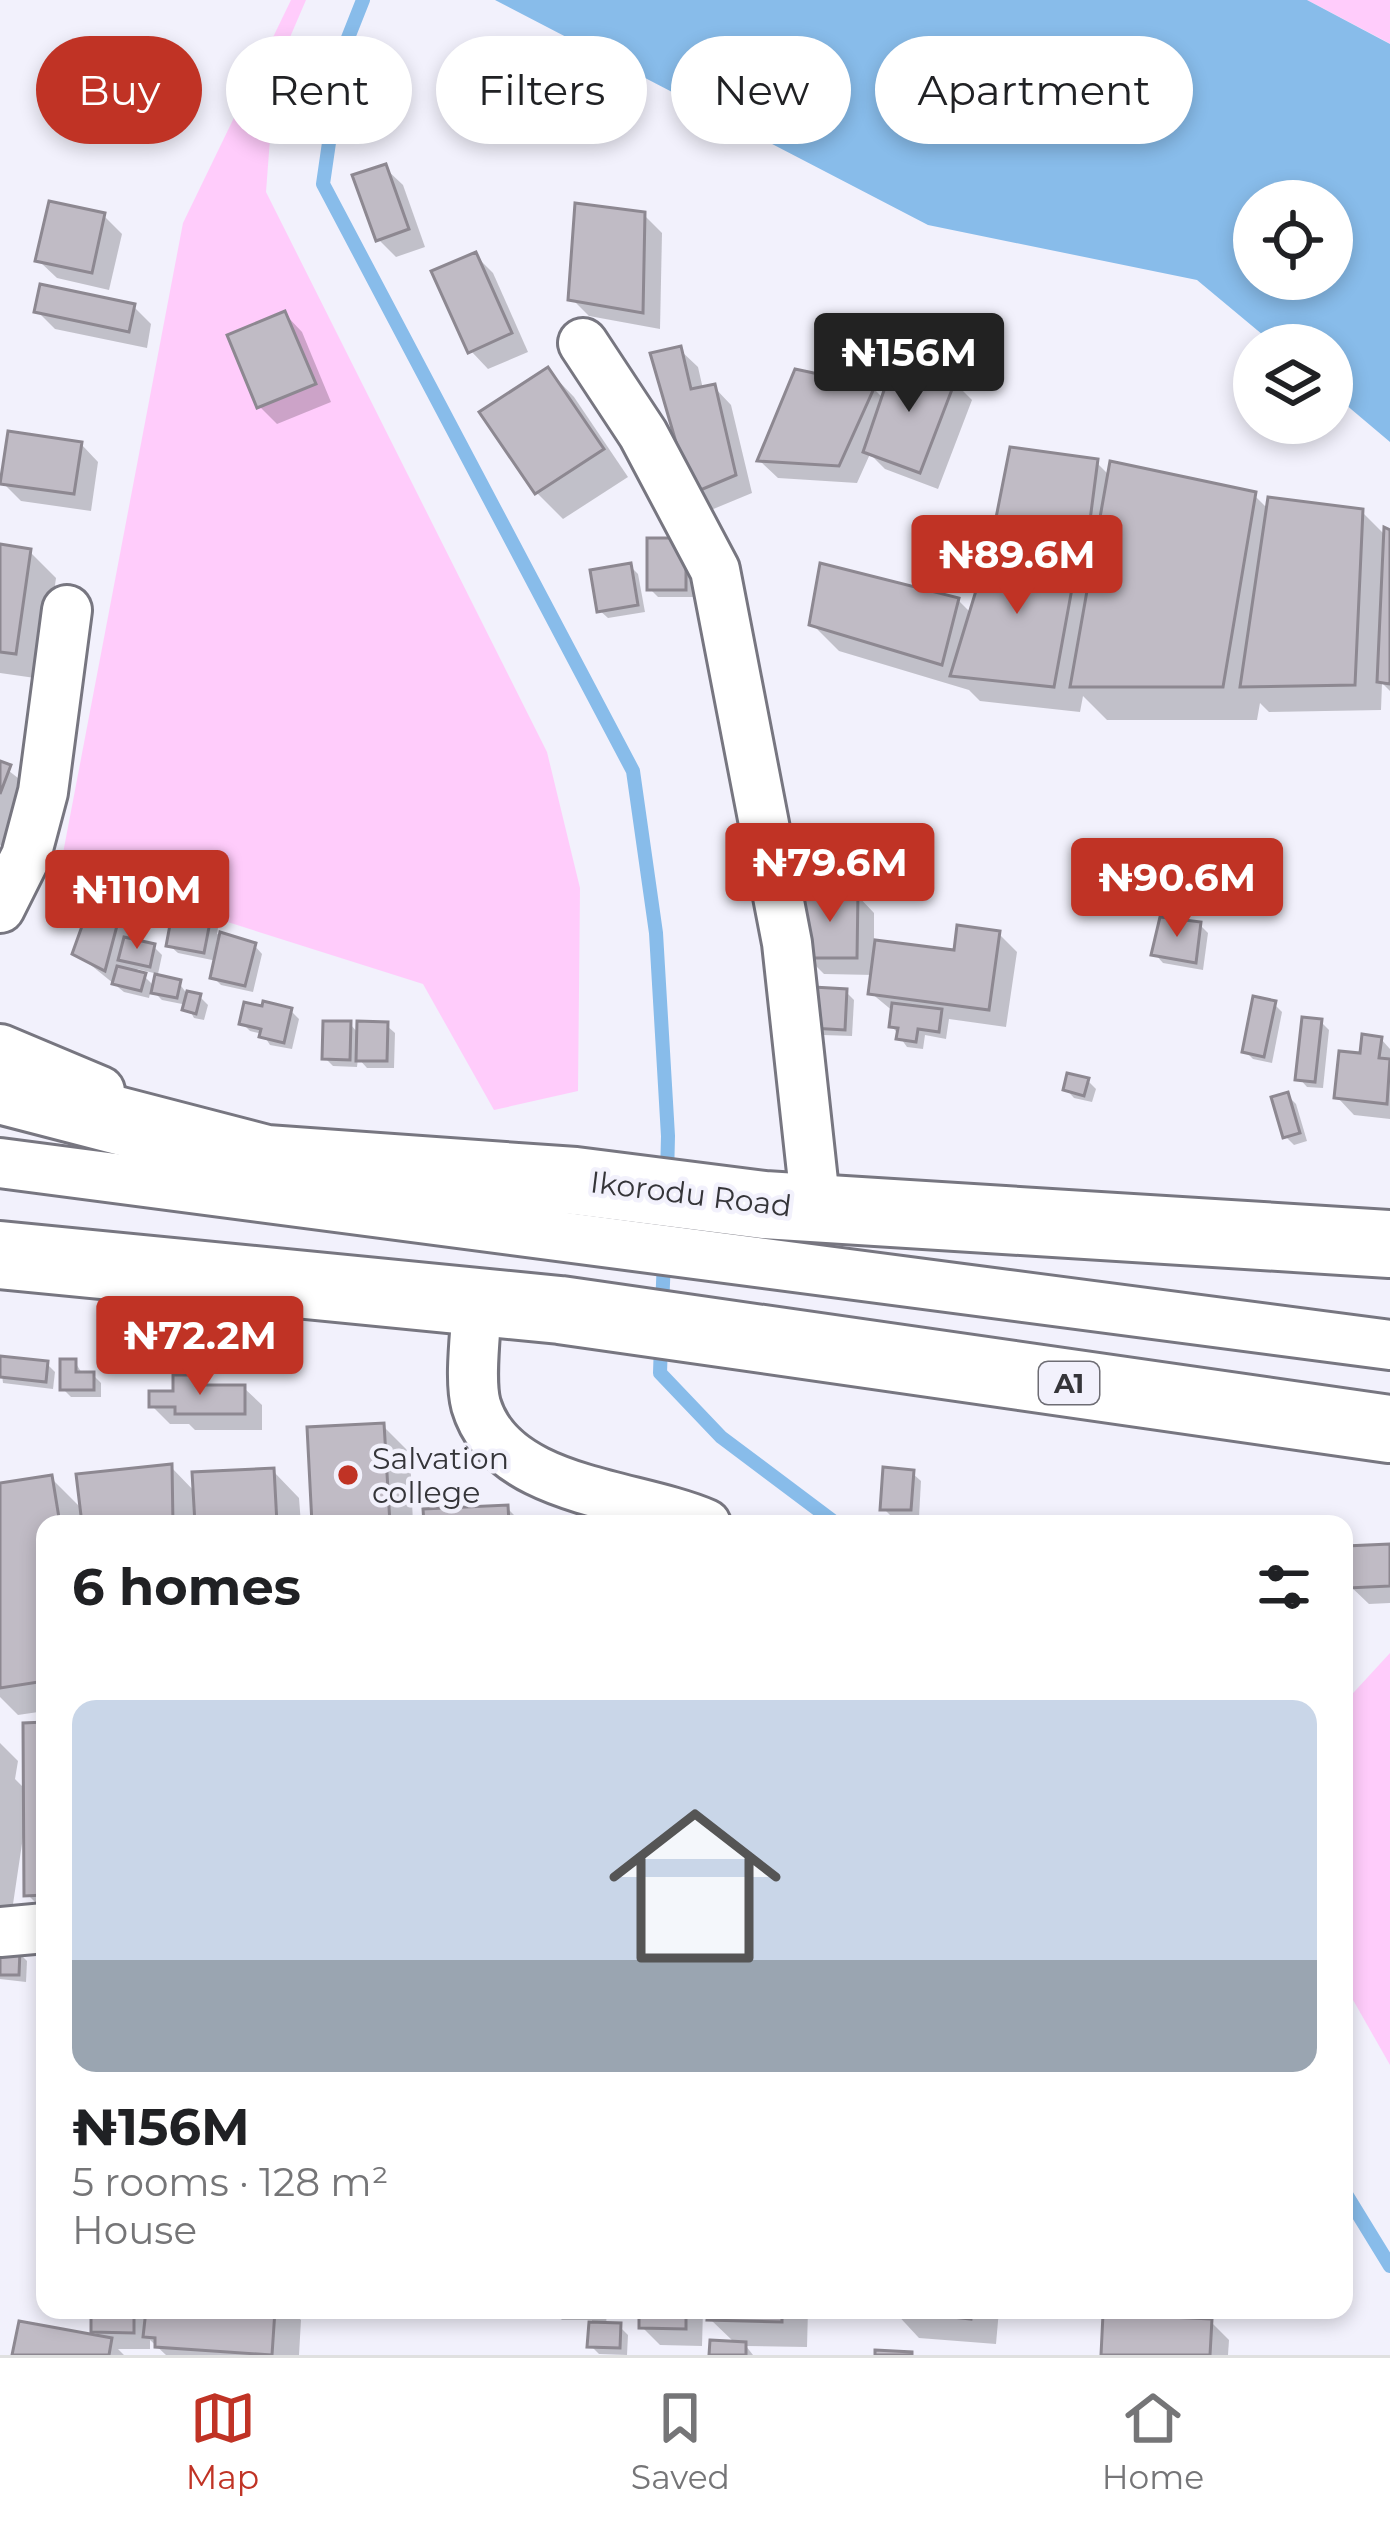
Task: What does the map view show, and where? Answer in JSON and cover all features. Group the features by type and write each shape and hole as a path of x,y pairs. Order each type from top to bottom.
{"highway":[{"name":"Ikorodu Road","path":"0,1090 266,1159 570,1209 778,1226 1390,1244"},
{"name":"A1","path":"0,1255 560,1310 1390,1429"}],"street":[{"path":"583,343 643,434 715,570 787,943 778,1226 1390,1345"},
{"path":"0,908 26,856 43,792 67,610"},
{"path":"0,1049 266,1159"},
{"path":"0,1162 570,1209"},
{"path":"477,1303 475,1402 492,1439 523,1463 563,1483 686,1515"},
{"path":"0,1932 36,1929"}],"shaded area":[{"path":"291,0 306,0 290,36 274,36"},
{"path":"1307,0 1390,0 1390,44 1387,42"},
{"path":"226,134 226,144 270,144 266,192 547,752 580,888 578,1091 494,1110 423,984 60,869 183,223"},
{"path":"1390,1653 1390,2065 1353,2000 1353,1693"}],"water":[{"path":"495,0 1307,0 1390,44 1390,442 1353,411 1353,324 1250,324 1197,280 928,225 772,144 851,144 851,36 671,36 671,91 647,79 647,36 564,36"}],"building":[{"path":"386,164 409,229 376,241 352,175"},
{"path":"49,201 105,213 92,273 35,261"},
{"path":"575,203 645,212 643,313 568,300"},
{"path":"476,252 512,333 468,353 431,271"},
{"path":"40,284 135,304 129,332 34,312"},
{"path":"285,311 316,384 257,408 227,335"},
{"path":"681,346 691,389 715,384 736,475 691,494 650,353"},
{"path":"895,358 956,379 920,473 863,452"},
{"path":"548,367 604,449 535,494 479,412"},
{"path":"795,369 875,386 839,466 757,461"},
{"path":"8,431 82,442 74,494 0,484"},
{"path":"1010,447 1098,459 1086,551 992,538"},
{"path":"1110,461 1256,492 1223,687 1070,687"},
{"path":"1268,497 1363,509 1355,685 1240,687"},
{"path":"1384,527 1390,530 1390,684 1377,682"},
{"path":"647,538 686,538 686,590 647,590"},
{"path":"992,538 1077,561 1054,687 950,676"},
{"path":"0,544 31,549 16,654 0,652"},
{"path":"631,563 638,605 597,612 590,570"},
{"path":"820,563 959,598 942,665 809,625"},
{"path":"0,761 11,765 0,794"},
{"path":"95,890 123,903 105,971 72,954"},
{"path":"803,891 858,892 857,958 803,958"},
{"path":"173,909 211,917 204,953 166,946"},
{"path":"1160,917 1201,922 1196,963 1151,955"},
{"path":"957,925 1000,931 989,1010 868,994 875,940 954,950"},
{"path":"220,932 256,943 245,986 210,978"},
{"path":"124,937 155,944 150,967 118,960"},
{"path":"117,966 146,973 141,991 112,984"},
{"path":"155,974 181,980 177,998 151,993"},
{"path":"813,987 847,989 845,1030 811,1028"},
{"path":"187,991 201,994 196,1014 182,1010"},
{"path":"1253,996 1276,1001 1264,1057 1242,1052"},
{"path":"263,1001 292,1008 284,1043 259,1037 261,1029 239,1024 244,1002 262,1006"},
{"path":"892,1003 942,1009 939,1032 918,1029 916,1042 896,1039 898,1028 889,1027"},
{"path":"1302,1017 1322,1019 1315,1082 1295,1080"},
{"path":"323,1021 351,1021 350,1060 322,1059"},
{"path":"357,1021 388,1022 387,1061 356,1061"},
{"path":"1362,1034 1382,1037 1379,1058 1390,1059 1387,1104 1334,1098 1339,1051 1360,1053"},
{"path":"1067,1073 1089,1078 1084,1096 1063,1090"},
{"path":"1288,1092 1300,1133 1283,1138 1271,1097"},
{"path":"0,1356 48,1361 46,1382 0,1377"},
{"path":"60,1359 76,1359 76,1372 94,1372 94,1390 60,1390"},
{"path":"173,1375 196,1375 196,1385 245,1385 245,1414 175,1414 175,1407 149,1407 149,1391 173,1391"},
{"name":"Salvation college","path":"384,1423 389,1515 312,1515 307,1427"},
{"path":"172,1464 173,1515 81,1515 76,1474"},
{"path":"883,1467 914,1470 911,1510 880,1510"},
{"path":"274,1468 277,1515 194,1515 192,1472"},
{"path":"52,1475 59,1515 36,1515 36,1682 0,1688 0,1483"},
{"path":"508,1505 509,1515 423,1515 423,1509"},
{"path":"1390,1544 1390,1586 1353,1588 1353,1546"},
{"path":"36,1722 36,1895 24,1896 23,1723"},
{"path":"0,1950 20,1950 19,1975 0,1975"},
{"path":"91,2319 134,2319 134,2333 91,2332"},
{"path":"145,2319 274,2319 272,2355 155,2347 155,2338 143,2337"},
{"path":"639,2319 686,2319 686,2329 639,2328"},
{"path":"782,2319 782,2322 707,2320"},
{"path":"1103,2319 1212,2319 1210,2355 1101,2355"},
{"path":"19,2321 112,2338 109,2355 12,2355"},
{"path":"589,2322 621,2323 620,2348 587,2347"},
{"path":"710,2340 746,2342 746,2355 709,2355"},
{"path":"875,2350 912,2352 912,2355 875,2355"}],"waterway":[{"path":"363,0 342,53 323,184 633,771 656,933 667,1177"},
{"path":"662,1308 664,1259"},
{"path":"661,1343 660,1373 721,1437 825,1515"},
{"path":"1353,2206 1390,2266"}],"place":[{"name":"Salvation college","path":"348,1475"}]}
